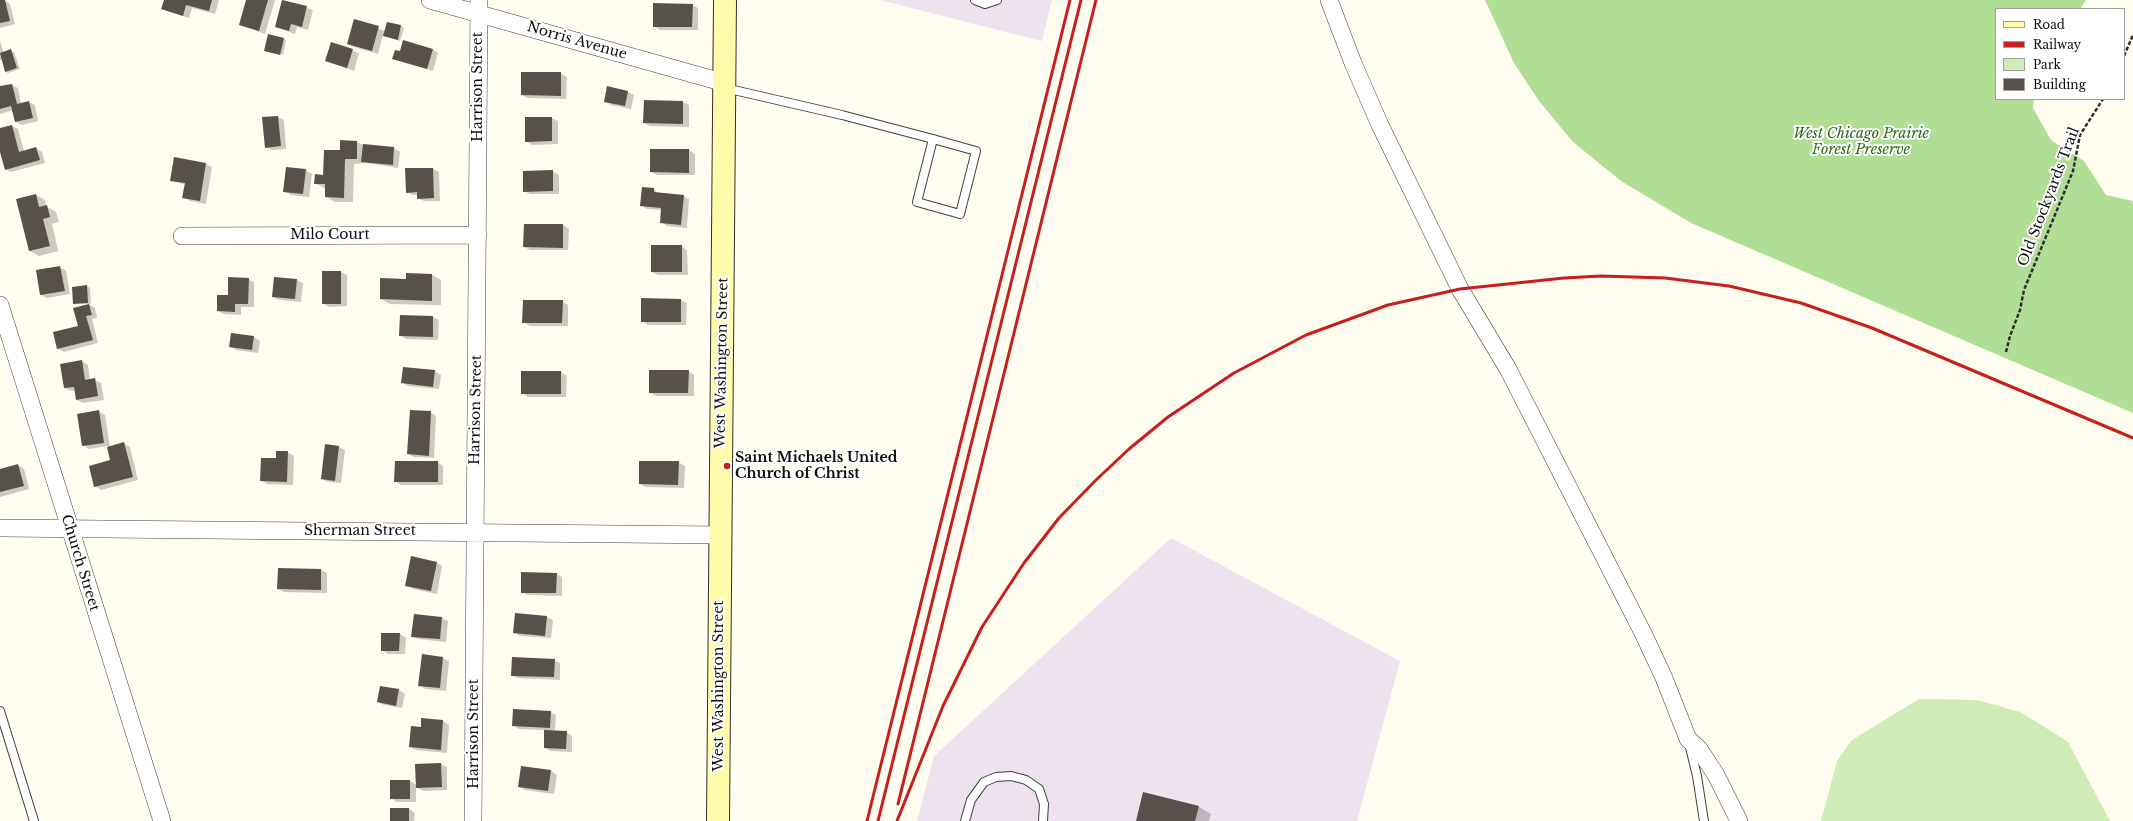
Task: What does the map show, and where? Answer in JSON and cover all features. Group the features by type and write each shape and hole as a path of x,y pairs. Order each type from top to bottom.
{"main road":[{"name":"West Washington Street","path":"718,821 725,0"}],"street":[{"name":"Norris Avenue","path":"430,0 479,7 725,85"},
{"path":"1329,0 1353,63 1380,126 1460,289 1508,369 1643,633 1664,678 1688,739 1699,749 1716,776 1740,821"},
{"name":"Harrison Street","path":"473,821 479,7"},
{"name":"Milo Court","path":"182,236 478,235"},
{"name":"Church Street","path":"0,305 162,821"},
{"name":"Sherman Street","path":"0,528 721,535"}],"lane":[{"path":"975,0 985,4 997,0"},
{"path":"725,85 842,115 933,139 976,151 960,214 917,202 933,139"},
{"path":"0,711 34,821"},
{"path":"1688,739 1697,776 1704,821"},
{"path":"965,821 971,800 984,782 996,777 1011,776 1026,780 1039,789 1044,804 1043,821"}],"path":[{"path":"2125,54 2133,35"},
{"name":"Old Stockyards Trail","path":"2006,352 2010,336 2020,310 2024,290 2073,171 2080,135 2102,100"}],"shaded area":[{"path":"880,0 1052,0 1042,41"},
{"path":"1171,538 1400,661 1357,821 917,821 934,756"}],"green space":[{"name":"West Chicago Prairie Forest Preserve","path":"1485,0 2086,0 2081,8 1995,8 1995,100 2034,100 2033,108 2051,140 2084,161 2106,195 2133,201 2133,413 1691,223 1621,181 1573,142 1539,101 1514,63"},
{"path":"1919,699 1977,700 2020,712 2043,726 2068,742 2110,821 1821,821 1837,761 1852,740"}],"building":[{"path":"0,0 5,0 10,21 0,23"},
{"path":"164,0 212,0 209,11 186,5 183,16 161,9"},
{"path":"246,0 268,0 259,31 239,25"},
{"path":"282,0 307,6 302,27 291,24 289,31 275,27"},
{"path":"653,3 693,4 692,27 653,27"},
{"path":"354,19 379,26 372,51 347,44"},
{"path":"387,22 401,25 398,40 383,36"},
{"path":"268,34 284,38 280,55 264,51"},
{"path":"403,40 433,49 427,69 392,59 395,50 400,51"},
{"path":"331,42 353,49 347,68 325,61"},
{"path":"11,49 17,68 5,72 0,53"},
{"path":"521,72 561,72 561,96 521,95"},
{"path":"12,84 17,104 29,101 33,118 15,122 11,106 0,109 0,86"},
{"path":"607,86 628,91 625,106 604,102"},
{"path":"644,100 683,101 683,124 643,123"},
{"path":"278,116 281,146 265,148 262,117"},
{"path":"525,117 552,117 552,141 525,142"},
{"path":"12,125 19,152 36,147 40,160 5,170 0,152 0,128"},
{"path":"340,140 357,141 357,159 345,159 344,198 325,197 325,184 314,184 315,174 323,175 324,150 340,150"},
{"path":"363,144 394,147 393,165 361,162"},
{"path":"650,149 689,149 689,173 650,172"},
{"path":"174,157 206,163 200,201 182,198 185,183 170,181"},
{"path":"286,167 306,169 303,194 283,192"},
{"path":"405,168 433,168 434,198 417,199 417,192 406,193"},
{"path":"553,170 553,191 523,192 523,171"},
{"path":"642,187 654,188 654,192 684,195 681,225 660,223 661,208 640,206"},
{"path":"36,194 39,207 47,205 50,217 43,219 50,246 29,251 16,199"},
{"path":"524,224 563,224 563,248 523,247"},
{"path":"651,245 682,245 682,272 651,272"},
{"path":"60,266 65,291 40,295 36,270"},
{"path":"322,271 341,271 341,304 322,304"},
{"path":"406,273 432,274 432,301 380,299 380,278 406,279"},
{"path":"228,277 249,278 248,304 235,304 235,312 217,311 217,295 228,295"},
{"path":"274,277 297,279 295,299 272,297"},
{"path":"87,285 88,303 73,304 72,287"},
{"path":"641,298 681,299 681,322 641,322"},
{"path":"523,300 563,300 562,323 522,323"},
{"path":"89,304 92,315 86,316 93,340 57,349 53,332 78,326 73,308"},
{"path":"400,315 433,316 433,337 399,336"},
{"path":"231,333 254,336 252,350 229,347"},
{"path":"82,360 85,380 95,378 98,396 76,400 74,387 64,388 60,364"},
{"path":"403,367 435,370 433,387 401,383"},
{"path":"649,370 689,370 688,393 649,393"},
{"path":"521,371 561,371 561,394 521,394"},
{"path":"99,410 104,443 82,446 77,414"},
{"path":"410,410 431,411 429,456 407,454"},
{"path":"124,442 133,477 94,487 89,466 110,460 107,447"},
{"path":"325,444 339,446 335,481 321,479"},
{"path":"276,451 288,451 287,482 260,481 261,458 276,458"},
{"path":"395,461 438,461 438,482 394,482"},
{"path":"639,461 679,461 678,485 639,484"},
{"path":"18,464 24,486 0,492 0,469"},
{"path":"411,556 437,562 431,591 405,586"},
{"path":"278,568 321,569 321,590 277,589"},
{"path":"521,572 557,573 556,593 521,593"},
{"path":"515,613 547,616 545,636 513,633"},
{"path":"414,614 442,617 440,639 411,637"},
{"path":"381,633 400,633 399,651 381,651"},
{"path":"422,654 443,657 440,688 418,686"},
{"path":"512,657 555,659 554,677 511,676"},
{"path":"380,686 399,689 396,706 377,702"},
{"path":"513,709 551,711 550,728 512,726"},
{"path":"421,718 443,720 441,750 409,747 411,726 421,727"},
{"path":"544,730 567,731 566,749 544,748"},
{"path":"441,763 442,787 416,788 415,764"},
{"path":"521,766 551,770 548,791 518,787"},
{"path":"390,780 410,780 410,799 390,799"},
{"path":"1143,792 1199,806 1195,821 1136,821"},
{"path":"390,808 409,808 409,821 390,821"}],"railway":[{"path":"867,821 1070,0"},
{"path":"878,821 1081,0"},
{"path":"898,804 1096,0"},
{"path":"897,821 943,706 982,627 1024,563 1059,518 1129,449 1168,417 1234,373 1306,335 1388,305 1460,289 1564,278 1601,276 1665,278 1729,286 1801,303 1872,328 2133,438"}],"place":[{"name":"Saint Michaels United Church of Christ","path":"727,466"}]}
